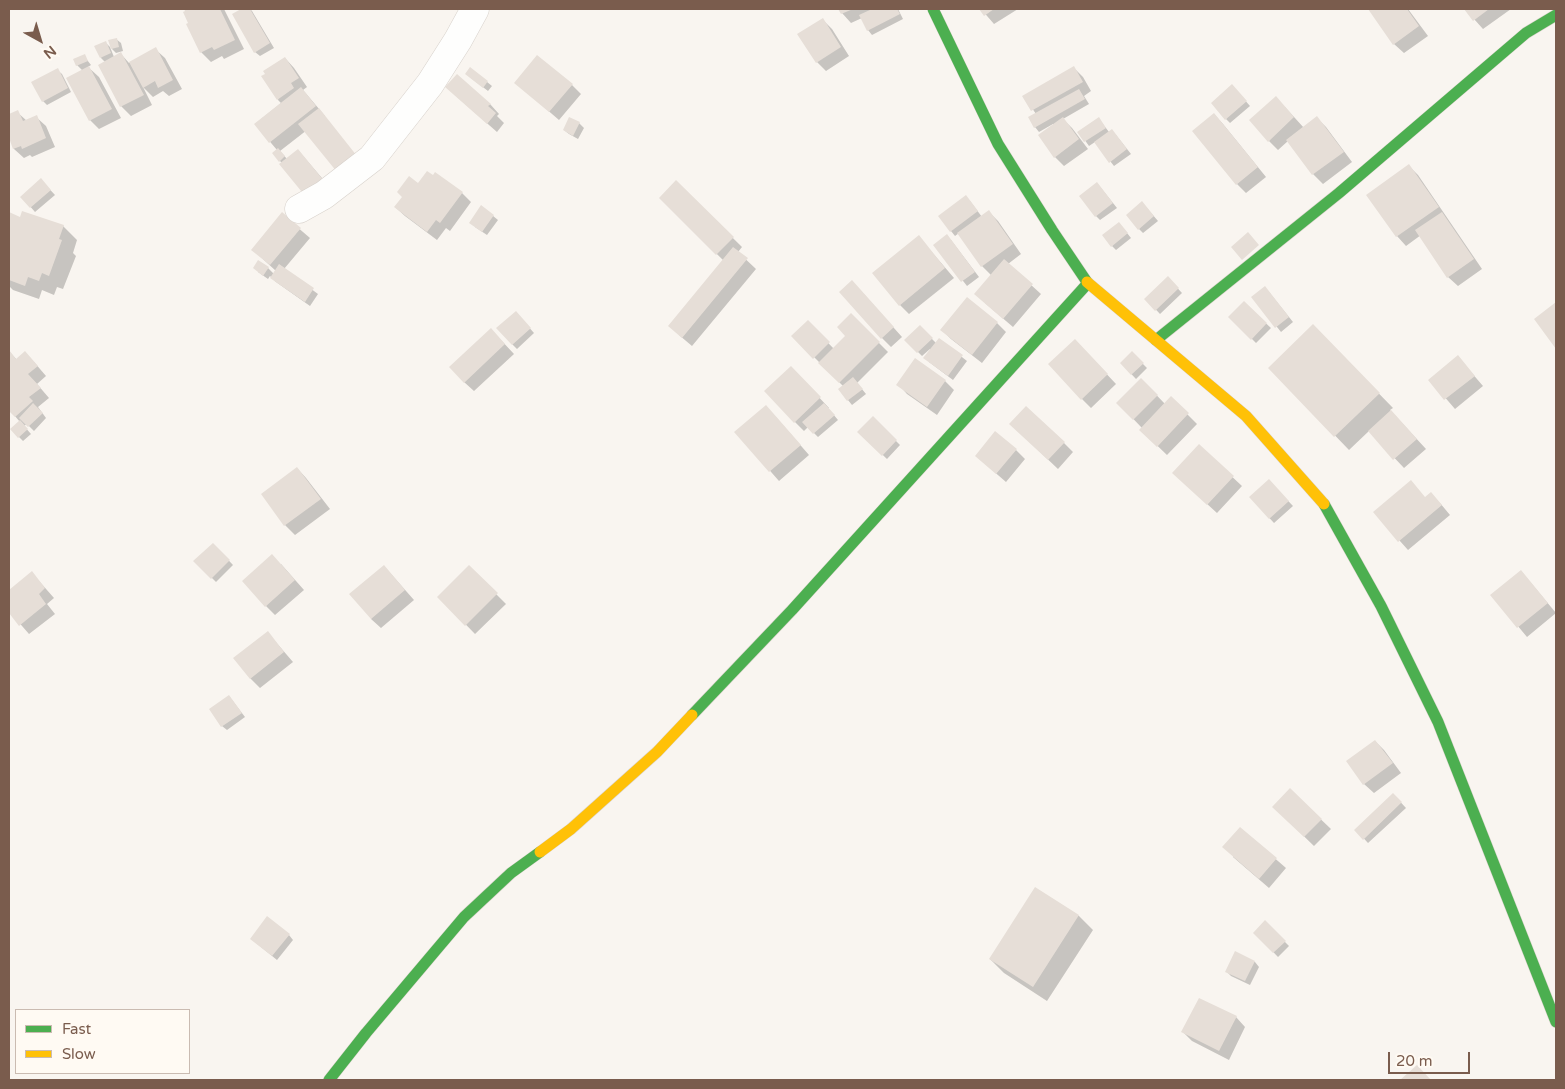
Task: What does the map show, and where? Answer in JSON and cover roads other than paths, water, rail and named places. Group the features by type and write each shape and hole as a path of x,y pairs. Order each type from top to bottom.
{"street":[{"path":"299,209 324,195 372,158 430,84 475,9"},
{"path":"933,9 998,144 1088,283 1246,416 1326,506 1381,606 1438,722 1556,1022"},
{"path":"1156,340 1338,193 1526,33 1556,15"},
{"path":"329,1080 464,917 512,873 571,829 657,752 799,603 1088,283"}]}
